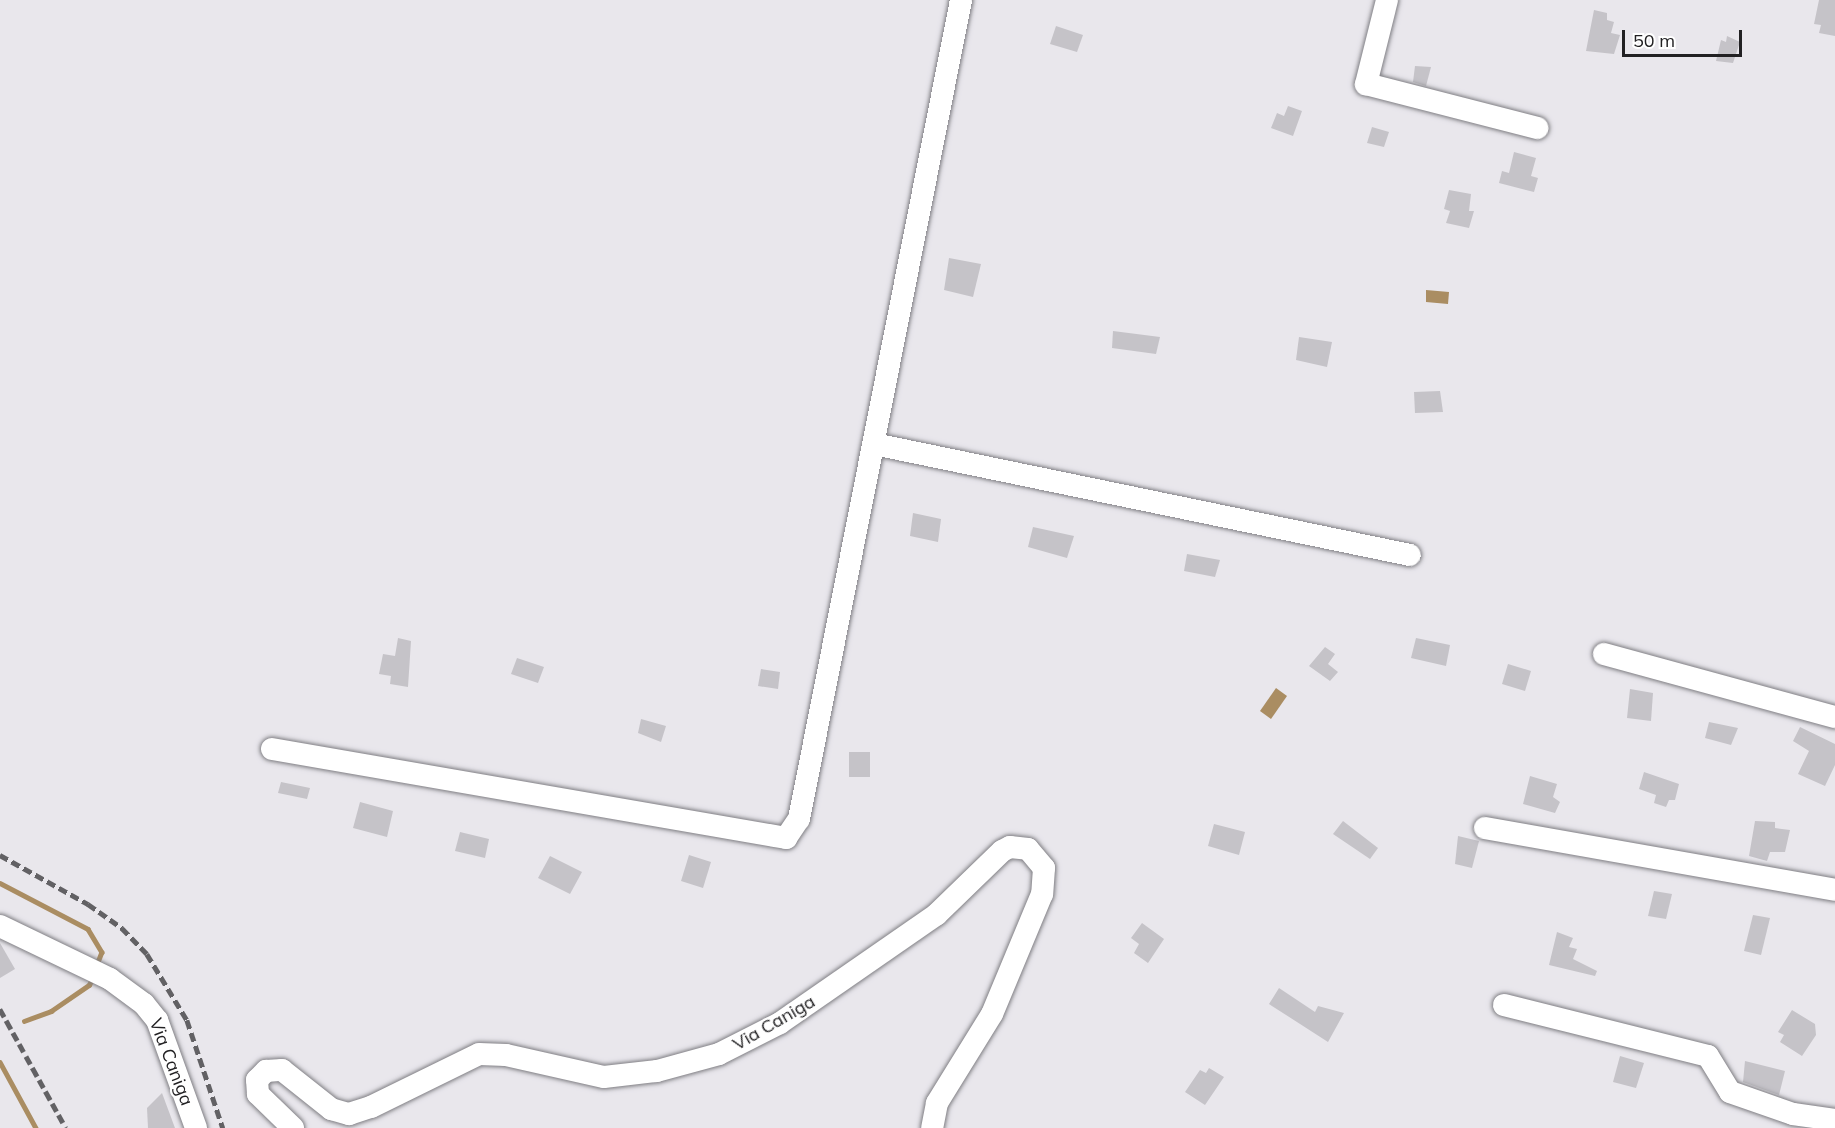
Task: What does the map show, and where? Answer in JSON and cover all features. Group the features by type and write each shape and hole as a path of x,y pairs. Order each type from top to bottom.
{"street":[{"path":"272,749 786,838 800,819 961,0"},
{"path":"1387,0 1366,84 1537,128"},
{"path":"874,444 1410,555"},
{"path":"1604,654 1835,717"},
{"path":"1485,828 1835,890"},
{"name":"Via Caniga","path":"293,1128 258,1094 257,1080 266,1071 282,1070 331,1109 349,1113 371,1107 479,1054 506,1055 604,1077 657,1071 719,1054 780,1023 936,915 1002,851 1010,847 1028,849 1044,868 1035,915 992,1014 937,1103 932,1128"},
{"name":"Via Caniga","path":"0,926 110,979 144,1004 157,1020 196,1128"},
{"path":"1504,1005 1708,1056 1730,1092 1793,1114 1835,1120"}],"shaded area":[{"path":"1426,290 1449,292 1448,304 1426,302"},
{"path":"1276,688 1287,696 1271,719 1260,711"}],"building":[{"path":"1819,0 1835,0 1835,36 1819,33 1821,25 1814,24"},
{"path":"1594,10 1607,13 1607,20 1614,22 1611,33 1620,35 1614,54 1586,51"},
{"path":"1056,26 1083,35 1077,52 1050,44"},
{"path":"1727,36 1740,42 1733,63 1716,61 1721,40 1726,42"},
{"path":"1415,66 1431,67 1426,86 1413,82"},
{"path":"1288,106 1302,111 1293,136 1271,128 1277,113 1284,116"},
{"path":"1372,127 1389,132 1384,147 1367,143"},
{"path":"1514,152 1536,158 1531,176 1538,178 1534,192 1499,183 1502,171 1509,173"},
{"path":"1449,190 1471,194 1469,211 1474,211 1469,228 1446,223 1450,211 1444,209"},
{"path":"949,258 981,264 973,297 944,290"},
{"path":"1113,331 1160,337 1156,354 1112,348"},
{"path":"1299,337 1332,342 1327,367 1296,360"},
{"path":"1440,391 1443,412 1415,413 1414,392"},
{"path":"913,513 941,519 938,542 910,536"},
{"path":"1033,527 1074,536 1067,558 1028,547"},
{"path":"1187,554 1220,560 1215,577 1184,571"},
{"path":"398,638 411,641 408,687 390,684 391,676 379,674 383,654 395,656"},
{"path":"1416,638 1450,645 1446,666 1411,658"},
{"path":"1325,647 1335,654 1328,664 1338,672 1330,681 1309,666"},
{"path":"517,658 544,667 538,683 511,674"},
{"path":"1508,664 1531,671 1525,691 1502,684"},
{"path":"761,669 780,672 778,689 758,686"},
{"path":"1630,689 1653,693 1651,721 1627,718"},
{"path":"641,719 666,726 661,742 638,733"},
{"path":"1709,722 1738,728 1731,745 1705,738"},
{"path":"1800,727 1835,744 1835,765 1825,786 1798,774 1809,751 1793,741"},
{"path":"849,752 870,752 870,777 849,777"},
{"path":"1644,772 1679,784 1675,800 1669,800 1666,807 1654,803 1656,795 1639,789"},
{"path":"1530,776 1557,784 1553,797 1560,802 1555,813 1523,804"},
{"path":"281,782 310,788 307,799 278,793"},
{"path":"360,802 393,811 387,837 353,828"},
{"path":"1343,821 1378,848 1370,859 1333,834"},
{"path":"1755,821 1775,822 1775,828 1790,830 1785,852 1770,852 1767,861 1749,856"},
{"path":"1214,824 1245,832 1239,855 1208,846"},
{"path":"460,832 489,839 485,858 455,851"},
{"path":"1458,836 1479,841 1472,868 1455,864"},
{"path":"689,855 711,862 703,888 681,881"},
{"path":"550,856 582,872 570,894 538,878"},
{"path":"1654,891 1672,894 1666,919 1648,916"},
{"path":"1753,915 1770,918 1761,955 1744,951"},
{"path":"1142,923 1164,939 1148,963 1134,953 1139,944 1131,938"},
{"path":"1557,932 1573,938 1569,947 1577,949 1573,959 1597,971 1595,976 1549,965"},
{"path":"0,943 15,969 0,978"},
{"path":"1279,988 1315,1012 1318,1006 1344,1013 1328,1042 1269,1004"},
{"path":"1792,1010 1815,1024 1816,1035 1802,1056 1780,1042 1784,1035 1778,1032"},
{"path":"1620,1056 1644,1063 1636,1088 1613,1082"},
{"path":"1745,1061 1785,1071 1779,1095 1743,1082"},
{"path":"1209,1068 1224,1077 1205,1105 1185,1092 1200,1070 1206,1073"},
{"path":"162,1093 175,1128 148,1128 147,1108"}],"waterway":[{"path":"0,883 88,929 102,952 97,965"},
{"path":"24,1021 51,1011 89,985 92,979"},
{"path":"0,1062 36,1128"}],"railway":[{"path":"0,855 88,904 122,928 147,954 187,1020 223,1128"},
{"path":"0,1009 66,1128"}]}
